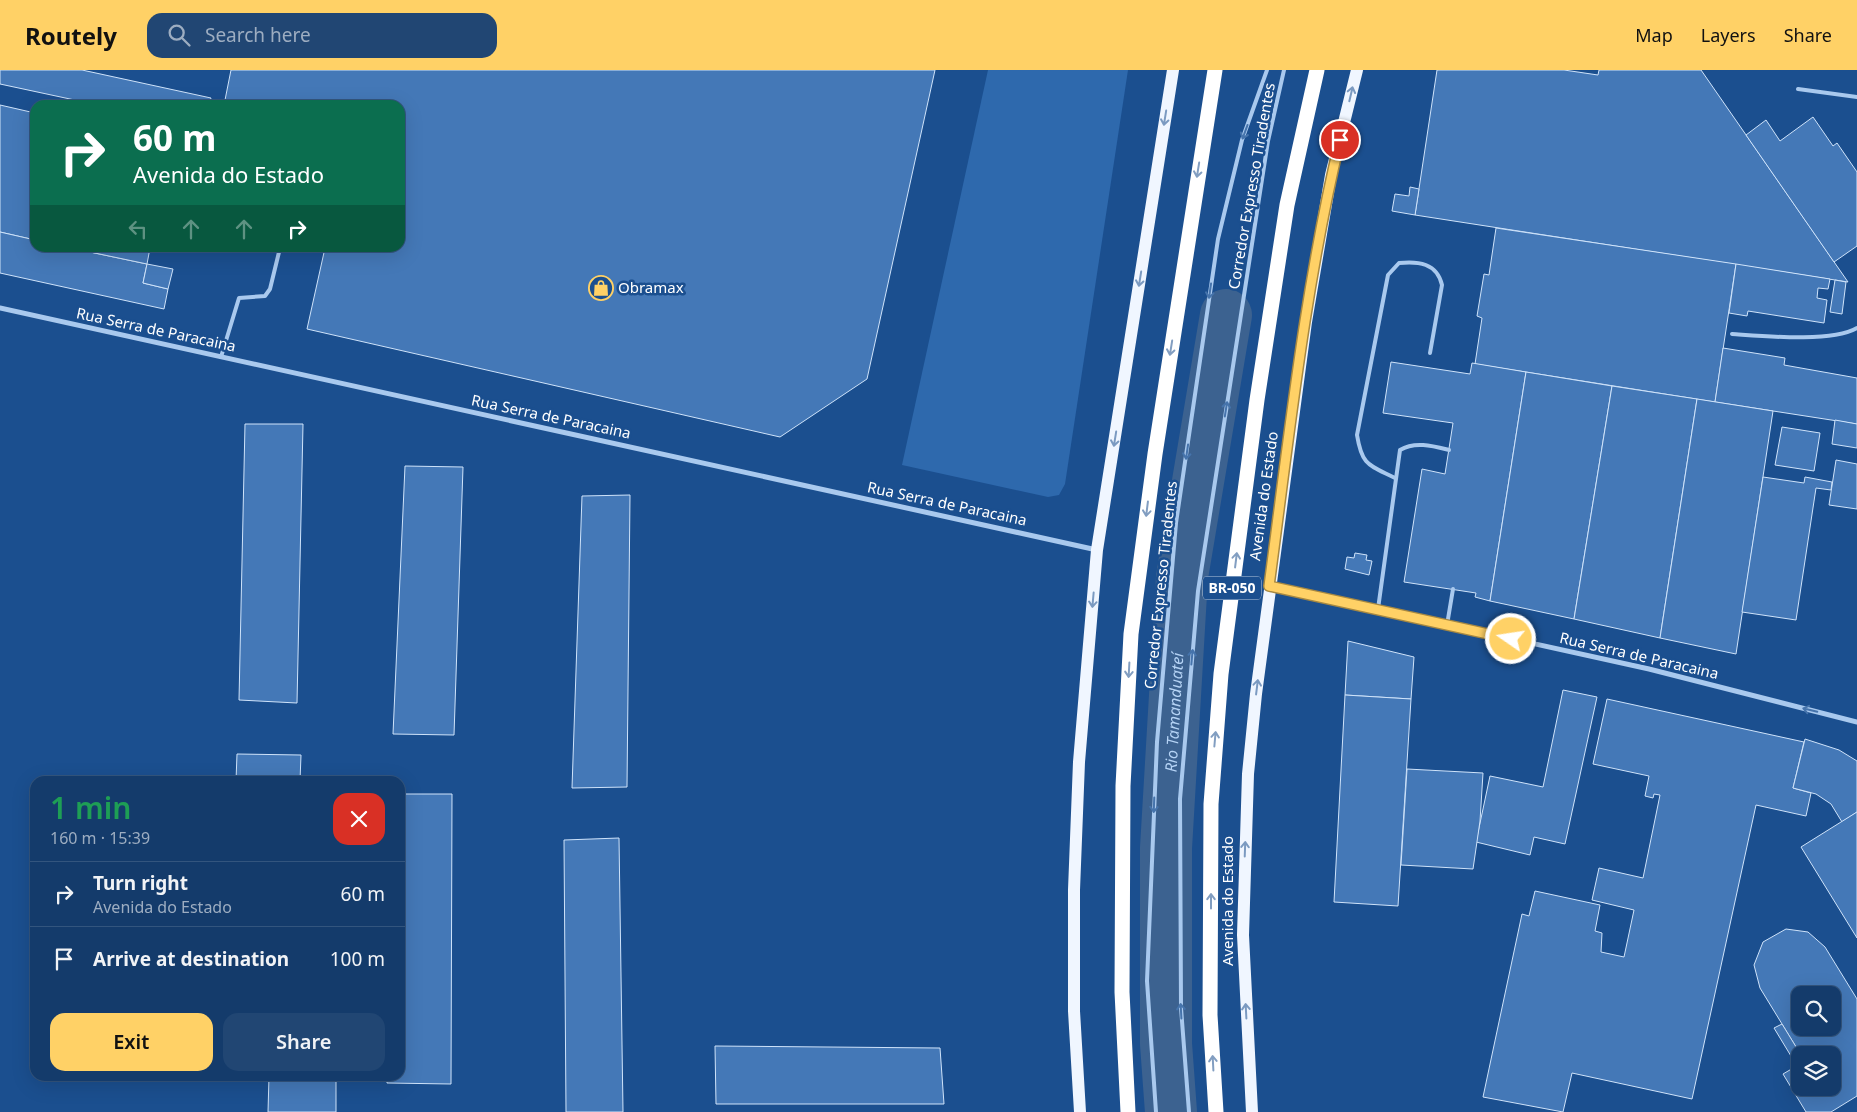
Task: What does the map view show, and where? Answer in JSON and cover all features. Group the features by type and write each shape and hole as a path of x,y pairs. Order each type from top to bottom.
{"highway":[{"path":"1128,1112 1122,992 1123,786 1131,634 1154,454 1215,70"},
{"name":"Avenida do Estado","path":"1216,1112 1210,1016 1211,814 1221,674 1257,400 1287,205 1317,70"}],"main road":[{"path":"1080,1112 1074,1011 1074,890 1080,762 1097,550 1173,70"},
{"name":"Avenida do Estado","path":"1252,1112 1243,935 1248,774 1269,586 1306,322 1331,175 1357,70"}],"street":[{"name":"Rua Serra de Paracaina","path":"0,308 1097,550"},
{"name":"Rua Serra de Paracaina","path":"1269,586 1649,670 1857,722"}],"lane":[{"name":"Corredor Expresso Tiradentes","path":"1156,1112 1147,981 1157,742 1176,523 1218,239 1242,140 1267,70"},
{"name":"Corredor Expresso Tiradentes","path":"1190,1112 1181,1008 1180,799 1198,591 1268,141 1284,70"},
{"path":"1798,89 1857,97"},
{"path":"221,357 239,298 265,296 270,288 279,252"},
{"path":"1395,478 1369,465 1360,455 1357,435 1388,275 1398,263 1416,262 1434,268 1440,276 1442,285 1430,352"},
{"path":"1732,334 1801,337 1849,333 1857,328"},
{"path":"1378,609 1400,450 1410,444 1435,446 1449,450"},
{"path":"1447,625 1453,590"}],"shaded area":[{"path":"988,70 1128,70 1065,484 1059,495 1048,497 902,465"}],"building":[{"path":"0,70 82,70 211,98 210,100 75,100 0,84"},
{"name":"Obramax","path":"231,70 935,70 867,379 780,437 307,329 324,252 405,252 405,100 225,100"},
{"path":"1437,70 1564,70 1598,75 1599,70 1701,70 1848,282 1415,215"},
{"path":"0,105 30,112 30,239 0,232"},
{"path":"1813,117 1833,146 1837,143 1857,172 1857,246 1834,262 1746,135 1766,120 1780,141"},
{"path":"1410,187 1419,189 1415,215 1392,211 1395,194 1409,196"},
{"path":"1496,228 1736,264 1715,402 1475,364 1482,318 1477,316 1484,274 1489,275"},
{"path":"0,232 30,239 30,252 90,252 147,264 143,283 168,289 164,309 0,273"},
{"path":"90,252 149,252 147,264"},
{"path":"147,264 173,269 168,289 143,283"},
{"path":"1736,264 1830,279 1828,289 1818,288 1817,298 1827,300 1824,323 1748,311 1747,316 1729,313"},
{"path":"1835,280 1846,282 1842,314 1830,312"},
{"path":"1723,348 1785,358 1784,365 1857,378 1857,424 1715,402"},
{"path":"1391,362 1470,374 1472,363 1526,372 1490,601 1475,597 1476,593 1404,582 1422,469 1445,474 1453,423 1383,413"},
{"path":"1526,372 1612,386 1574,619 1490,601"},
{"path":"1612,386 1697,399 1660,638 1574,619"},
{"path":"1697,399 1773,411 1736,654 1660,638"},
{"path":"1835,420 1857,424 1857,448 1832,444"},
{"path":"245,424 303,424 297,703 239,700"},
{"path":"1782,427 1820,433 1814,471 1775,465"},
{"path":"1836,460 1857,464 1857,509 1829,505"},
{"path":"405,466 463,467 454,735 393,734"},
{"path":"1763,477 1804,483 1805,477 1832,482 1831,490 1816,488 1796,620 1742,612"},
{"path":"630,495 627,787 572,788 582,496"},
{"path":"1355,553 1367,555 1366,560 1372,561 1369,575 1345,569 1347,557 1354,558"},
{"path":"1348,641 1414,657 1411,699 1345,695"},
{"path":"1563,690 1597,697 1565,844 1534,837 1530,855 1476,842 1490,776 1543,787"},
{"path":"1345,695 1411,699 1398,906 1334,902"},
{"path":"1607,699 1804,742 1793,788 1811,793 1806,816 1756,805 1692,1099 1572,1073 1563,1112 1483,1097 1522,914 1529,916 1535,891 1600,905 1595,931 1602,933 1601,952 1624,957 1634,910 1592,900 1599,868 1643,878 1660,795 1654,794 1653,798 1645,796 1649,776 1593,764"},
{"path":"1805,739 1839,750 1857,761 1857,812 1842,822 1831,804 1816,794 1793,788"},
{"path":"237,754 301,755 300,776 236,776"},
{"path":"1407,769 1483,773 1480,821 1473,869 1401,865"},
{"path":"405,794 452,794 451,1084 387,1083 387,1081 405,1081"},
{"path":"1857,812 1857,938 1801,847"},
{"path":"619,838 623,1112 566,1112 564,840"},
{"path":"1786,929 1808,932 1825,947 1857,999 1857,1096 1831,1112 1806,1112 1796,1096 1841,1096 1841,1046 1795,1046 1760,988 1754,965 1763,942"},
{"path":"1782,1024 1795,1046 1791,1046 1791,1056 1774,1028"},
{"path":"715,1046 940,1048 944,1104 716,1104"},
{"path":"1791,1069 1791,1087 1783,1074"},
{"path":"269,1081 336,1081 336,1112 268,1112"}],"waterway":[{"name":"Rio Tamanduateí","path":"1171,1112 1166,1044 1166,848 1182,577 1226,315"}],"place":[{"name":"Obramax","path":"601,288"}],"route":[{"path":"1340,140 1331,175 1306,322 1269,586 1511,639"}]}
